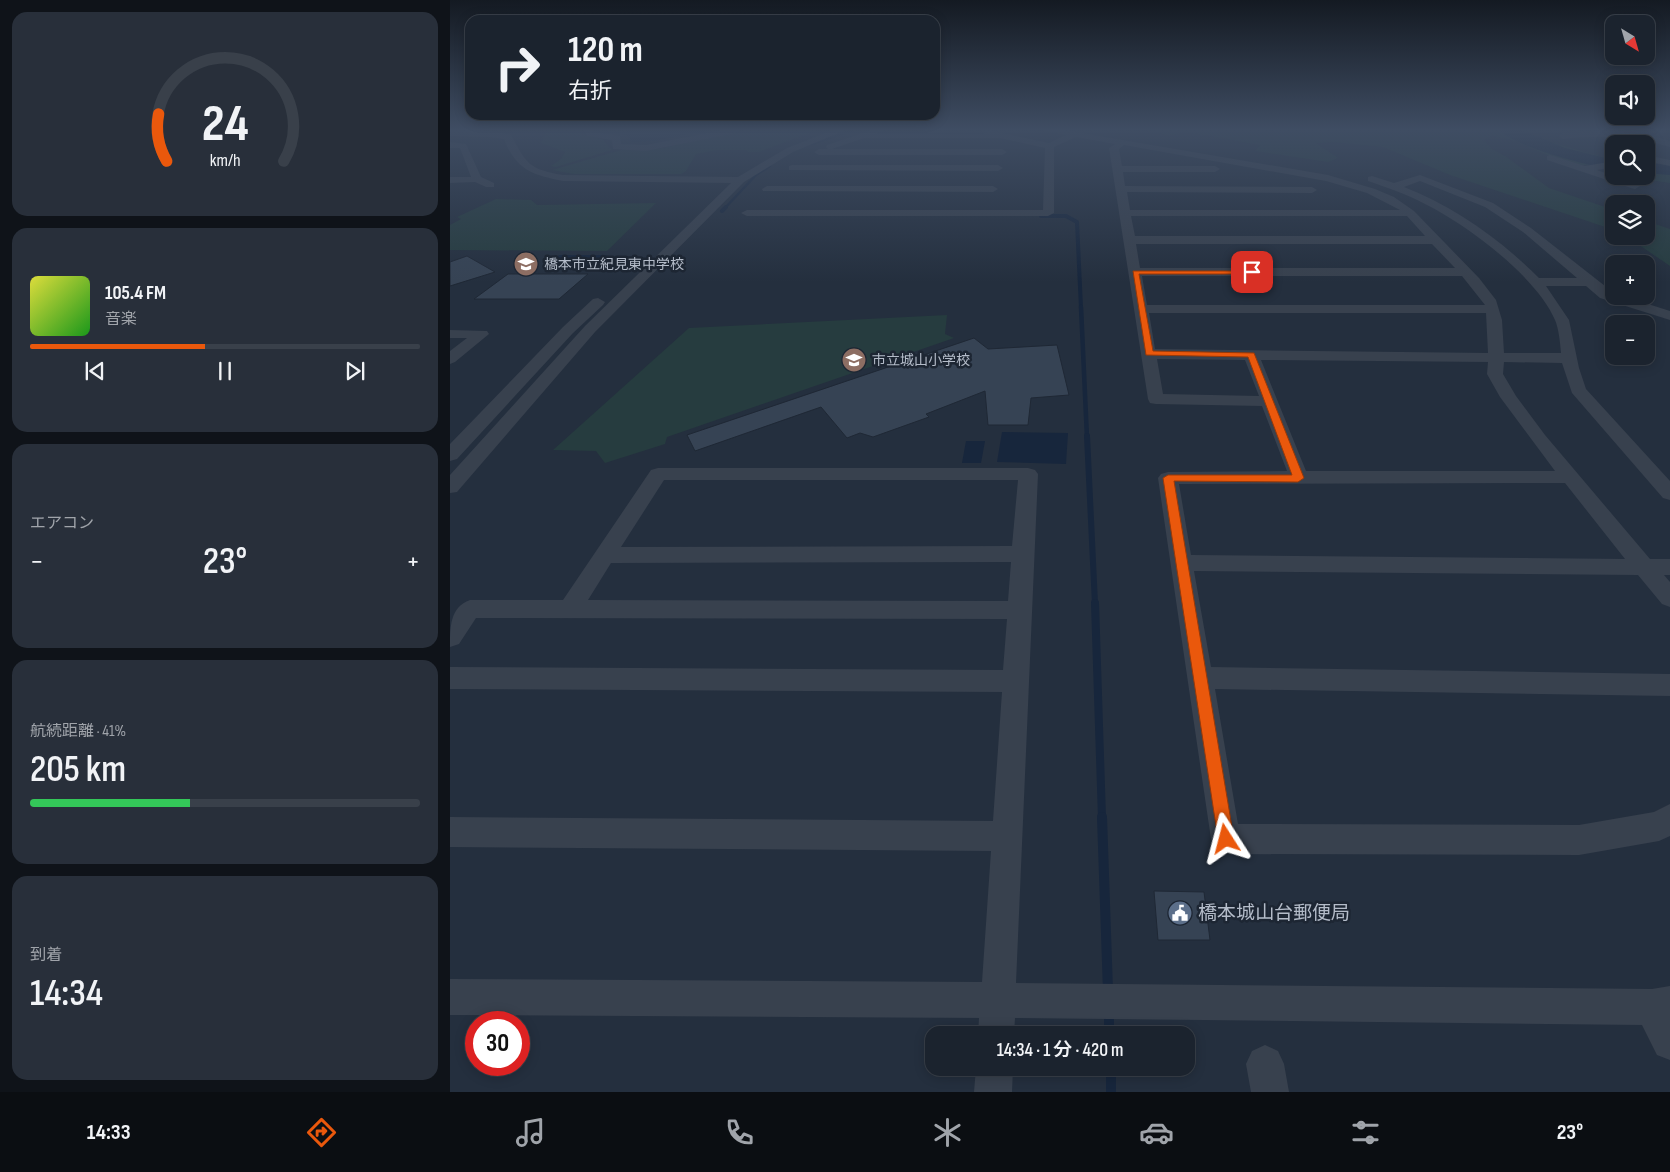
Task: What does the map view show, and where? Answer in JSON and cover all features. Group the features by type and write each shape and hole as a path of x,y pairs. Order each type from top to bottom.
{"street":[{"path":"450,180 471,180"},
{"path":"479,180 490,185"},
{"path":"450,454 568,330 613,287 734,180"},
{"path":"450,487 590,329 734,180"},
{"path":"776,180 747,213 991,201"},
{"path":"991,201 995,180"},
{"path":"762,195 991,201 1048,213 1049,180"},
{"path":"1120,180 1156,399 1269,401"},
{"path":"1321,201 1327,180"},
{"path":"1334,180 1390,199 1410,213 1466,272 1490,303 1495,320 1495,374 1508,397 1570,477 1670,598"},
{"path":"1372,180 1415,193 1454,214 1473,227 1537,282 1548,295 1561,319 1566,333 1578,390 1670,493"},
{"path":"1395,186 1414,180"},
{"path":"1426,180 1443,185 1498,211 1527,230 1606,295 1670,316"},
{"path":"1618,180 1635,186"},
{"path":"1121,189 1321,201 1410,213"},
{"path":"1125,213 1321,201"},
{"path":"1454,214 1498,211"},
{"path":"1130,240 1435,240"},
{"path":"1135,272 1466,272"},
{"path":"1537,282 1589,282"},
{"path":"1142,309 1492,309"},
{"path":"450,334 482,334 450,359"},
{"path":"1149,354 1570,358"},
{"path":"1251,355 1298,478"},
{"path":"570,609 658,474 1028,474 997,1026"},
{"path":"1570,477 1168,478 1226,839 1579,840 1659,826 1670,820"},
{"path":"606,555 1022,554"},
{"path":"1182,563 1670,567"},
{"path":"450,637 470,609 1019,610"},
{"path":"450,678 1015,681"},
{"path":"1200,678 1670,685"},
{"path":"450,832 1007,836"},
{"path":"450,997 1661,1006 1670,1042"},
{"path":"993,1092 994,1076"}],"green space":[{"path":"1465,180 1538,180 1549,188 1605,207 1605,227"},
{"path":"1655,180 1670,180 1670,183 1655,181"},
{"path":"496,199 531,200 537,205 656,203 607,251 450,250 450,225 461,219 457,217"},
{"path":"1655,224 1670,229 1670,266 1639,245 1655,245"},
{"path":"947,315 945,334 954,338 667,437 665,444 605,463 596,451 553,450 689,328"}],"water":[{"path":"559,255 607,255 593,267 544,268"},
{"path":"1002,432 1068,433 1066,464 997,462"},
{"path":"966,441 985,441 981,463 962,463"}],"building":[{"path":"467,256 495,272 450,286 450,262"},
{"path":"508,274 588,274 559,299 474,299"},
{"path":"974,338 988,349 1057,345 1069,395 1031,398 1028,425 988,425 985,391 926,414 929,417 873,437 860,433 847,438 821,407 695,451 687,435"},
{"path":"1154,891 1204,892 1210,940 1158,940"}],"waterway":[{"path":"725,208 751,180"},
{"path":"722,211 725,208"},
{"path":"1041,216 1066,216 1077,222 1081,308"},
{"path":"1081,307 1087,438"},
{"path":"1087,436 1095,604"},
{"path":"1095,603 1102,818"},
{"path":"1102,817 1108,991"},
{"path":"1109,1011 1109,1026"},
{"path":"1111,1076 1111,1092"}],"place":[{"name":"橋本市立紀見東中学校","path":"526,264"},
{"name":"市立城山小学校","path":"854,360"},
{"name":"橋本城山台郵便局","path":"1180,913"}],"route":[{"path":"1226,839 1168,478 1298,478 1251,355 1149,354 1135,272 1252,272"}]}
